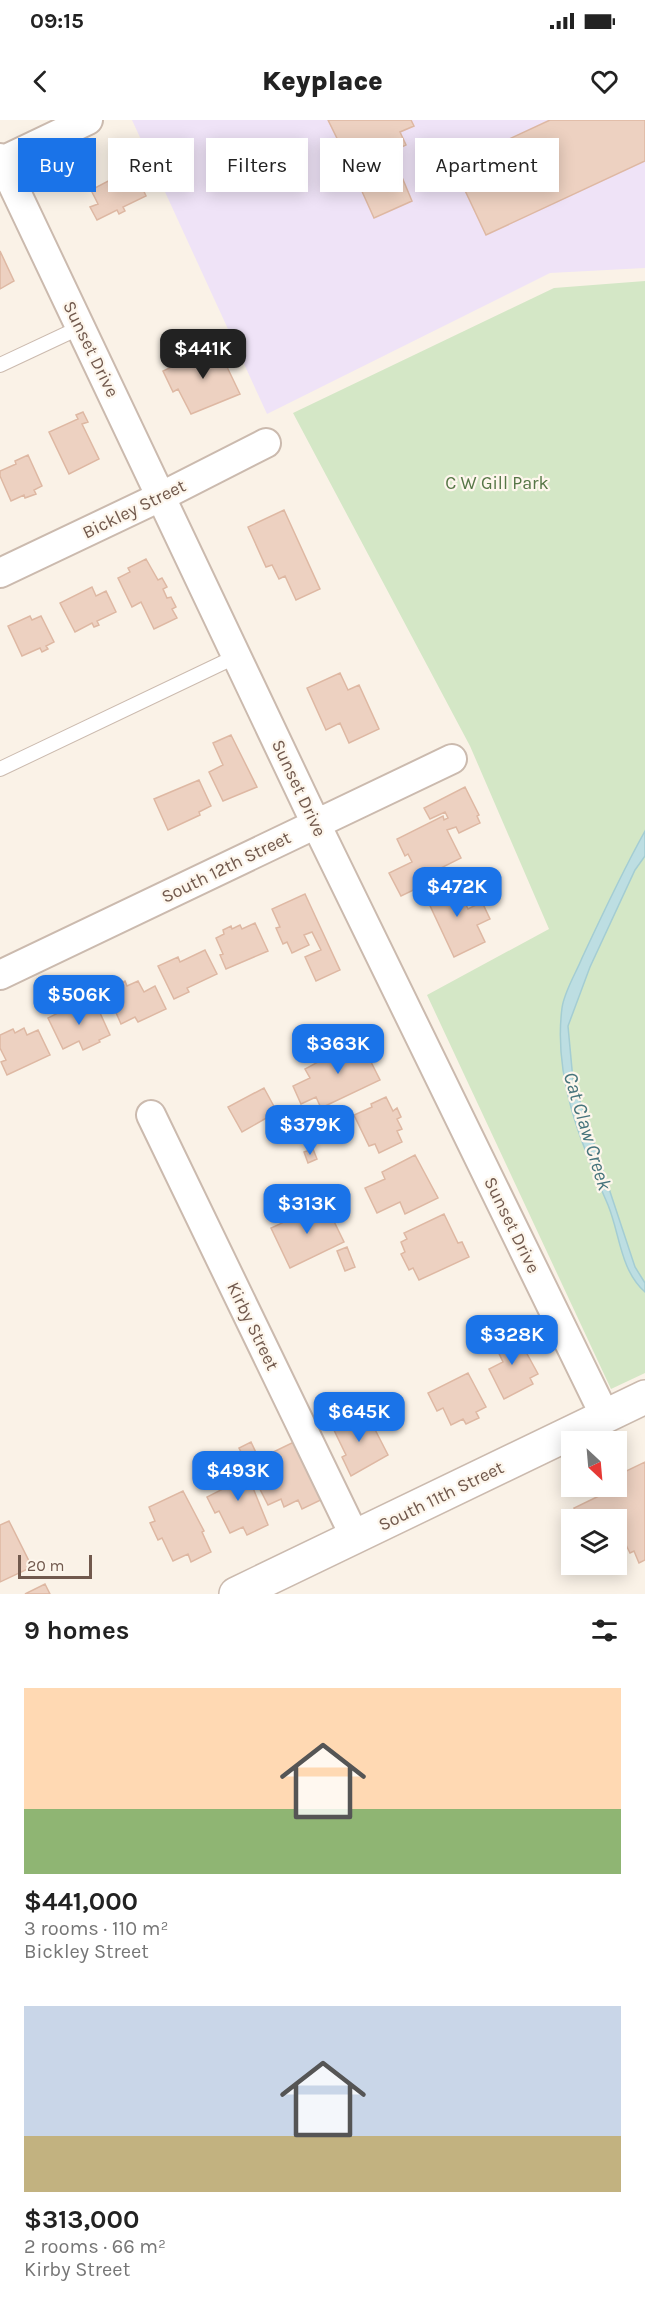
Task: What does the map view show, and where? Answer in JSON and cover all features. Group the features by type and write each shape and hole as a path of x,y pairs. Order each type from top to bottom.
{"street":[{"path":"1,160 88,120"},
{"name":"Sunset Drive","path":"1,160 316,824 605,1416"},
{"name":"Bickley Street","path":"0,573 162,496 266,442"},
{"name":"South 12th Street","path":"0,975 452,759"},
{"name":"Kirby Street","path":"151,1115 355,1537"},
{"name":"South 11th Street","path":"236,1594 645,1397"}],"lane":[{"path":"0,365 81,327"},
{"path":"0,769 237,656"}],"shaded area":[{"path":"132,120 645,120 645,268 550,273 267,414 165,192 194,192 194,138 140,138"}],"green space":[{"name":"C W Gill Park","path":"645,281 645,1373 611,1389 427,995 549,929 470,746 293,413 554,288"}],"water":[{"name":"Cat Claw Creek","path":"645,831 645,856 635,870 590,967 568,1026 573,1080 635,1267 645,1283 645,1292 630,1273 625,1262 612,1216 571,1109 565,1084 560,1034 563,1002 568,989 612,894"}],"building":[{"path":"328,120 411,120 414,126 400,132 403,138 337,138"},
{"path":"550,120 645,120 645,161 486,235 466,192 559,192 559,138 511,138"},
{"path":"403,180 412,201 374,218 362,192 403,192"},
{"path":"108,181 108,192 144,192 146,196 123,207 125,211 119,214 117,210 97,220 90,207 98,204 92,192 96,192 96,187"},
{"path":"0,251 14,281 0,289"},
{"path":"216,344 240,394 191,414 178,389 173,392 163,371 188,359 189,361 204,355 202,350"},
{"path":"83,412 88,422 82,424 99,459 69,474 49,432 78,419 76,415"},
{"path":"28,455 42,486 34,490 36,494 25,498 24,495 11,501 0,471 16,464 15,461"},
{"path":"284,510 320,589 296,600 285,576 279,579 272,565 266,567 248,527"},
{"path":"146,559 158,580 162,578 167,587 163,589 167,598 171,597 176,607 172,609 177,618 154,629 141,602 132,607 118,578 130,572 128,568"},
{"path":"92,587 96,596 106,591 116,612 97,621 99,625 94,627 92,623 75,632 60,603"},
{"path":"30,616 32,620 41,616 54,642 46,646 48,649 42,652 40,648 22,656 8,626"},
{"path":"340,673 348,690 359,685 379,729 349,743 340,723 326,730 307,688"},
{"path":"231,735 257,787 223,801 209,772 223,765 213,743"},
{"path":"199,780 211,806 199,812 200,815 168,830 154,799"},
{"path":"465,787 479,815 477,816 480,823 459,833 456,827 447,830 461,858 417,880 420,887 401,896 389,873 412,862 408,854 405,856 397,839 443,816 444,820 448,818 445,812 430,819 424,808"},
{"path":"455,881 468,909 482,902 490,919 477,925 485,942 454,957 425,895"},
{"path":"305,894 340,970 316,981 305,957 321,950 312,932 304,935 309,945 292,953 287,942 283,944 276,928 280,927 272,909"},
{"path":"255,923 268,951 226,969 216,938 224,934 223,930 231,926 232,929 240,925 242,929"},
{"path":"205,950 217,974 187,988 189,992 174,999 158,966 178,957 180,962"},
{"path":"125,981 127,986 138,981 144,992 155,986 166,1009 138,1022 135,1017 121,1024 106,990"},
{"path":"81,1002 85,1010 96,1004 110,1035 83,1050 79,1041 63,1049 48,1018 60,1012 58,1007 65,1003 67,1008"},
{"path":"24,1028 27,1035 38,1030 50,1055 7,1075 1,1062 6,1060 0,1048 0,1035 13,1029 15,1033"},
{"path":"359,1038 380,1080 321,1108 316,1097 301,1104 293,1086 310,1078 305,1069 320,1061 318,1057"},
{"path":"264,1088 277,1112 242,1132 228,1107"},
{"path":"386,1097 393,1111 397,1108 401,1117 397,1119 402,1129 397,1131 402,1142 379,1153 375,1144 369,1146 354,1115 372,1107 371,1104"},
{"path":"313,1149 317,1159 308,1163 304,1152"},
{"path":"415,1155 438,1198 405,1214 400,1202 377,1213 365,1188 385,1179 382,1172"},
{"path":"325,1203 344,1242 290,1268 271,1228"},
{"path":"444,1214 458,1243 462,1242 469,1257 419,1280 413,1268 409,1270 401,1254 405,1252 401,1242 407,1239 404,1233"},
{"path":"347,1247 355,1267 345,1271 337,1251"},
{"path":"514,1330 538,1374 530,1378 533,1384 504,1399 489,1369 503,1362 493,1341"},
{"path":"468,1373 486,1407 476,1412 479,1418 466,1424 463,1419 451,1425 443,1408 437,1411 428,1393"},
{"path":"365,1410 388,1455 351,1476 342,1457 346,1455 332,1426"},
{"path":"298,1440 325,1498 302,1509 298,1500 284,1507 281,1499 268,1505 239,1448 251,1442 259,1459"},
{"path":"645,1462 645,1560 639,1563 634,1551 630,1553 627,1547 627,1509 574,1508 597,1497 627,1497 627,1471"},
{"path":"238,1463 250,1489 253,1488 268,1525 247,1535 243,1527 230,1533 219,1511 215,1513 207,1497 223,1489 216,1474"},
{"path":"183,1491 204,1531 202,1532 211,1552 191,1562 188,1554 173,1561 162,1538 158,1540 150,1523 155,1521 149,1507"},
{"path":"9,1521 32,1567 0,1582 0,1525"},
{"path":"45,1584 50,1594 25,1594"}]}
